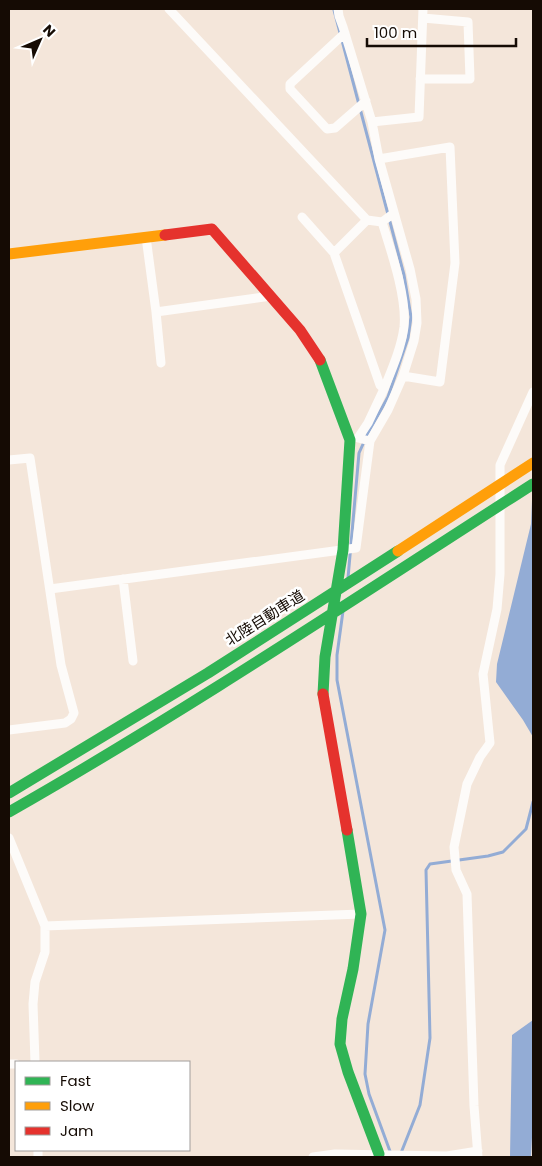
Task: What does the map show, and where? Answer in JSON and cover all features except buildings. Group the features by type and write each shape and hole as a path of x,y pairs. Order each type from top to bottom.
{"main road":[{"path":"9,254 212,228 300,330 322,363 354,439 343,550 325,658 323,695 337,768 360,914 354,969 342,1019 340,1044 348,1072 379,1154"},
{"name":"北陸自動車道","path":"9,792 99,741 374,567 533,463"},
{"name":"北陸自動車道","path":"9,812 105,757 533,484"}],"street":[{"path":"169,9 367,220 382,222 394,213"},
{"path":"50,589 356,548 370,441 388,410 403,376 417,323 416,298 410,269 379,159 372,122 338,9"},
{"path":"372,122 419,117 420,79 423,13 468,22 470,79 420,79"},
{"path":"345,33 290,84 290,89 327,129 335,128 366,101"},
{"path":"379,159 450,146 455,263 440,382 403,376"},
{"path":"302,217 334,253 380,385 384,389"},
{"path":"334,253 367,220"},
{"path":"354,439 368,424 384,389 396,358 404,326 403,299 382,222"},
{"path":"146,237 156,312 160,363"},
{"path":"156,312 271,296"},
{"path":"313,1157 335,1154 447,1156 478,1154 474,1106 467,894 456,870 454,847 467,784 480,757 490,743 483,674 496,609 499,582 500,465 533,392"},
{"path":"354,439 370,441"},
{"path":"9,460 30,458 61,665 74,713 71,719 64,723 9,730"},
{"path":"123,579 133,662"},
{"path":"9,838 45,926 46,952 35,982 33,1004 35,1061"},
{"path":"45,926 360,914"}],"water":[{"path":"533,477 533,737 496,682 497,664 531,524"},
{"path":"533,1020 531,1157 510,1157 512,1035"}],"waterway":[{"path":"334,10 404,275 411,317 408,338 388,397 359,453 348,578"},
{"path":"343,611 337,655 337,680 385,930 368,1024 365,1074 369,1094 391,1154"},
{"path":"401,1153 420,1105 430,1038 426,870 430,864 488,856 503,852 526,829 533,802"}],"traffic: fast":[{"path":"320,360 350,440 343,550 325,657 323,694"},
{"path":"9,812 208,693 533,484"},
{"path":"9,793 208,673 398,551"},
{"path":"347,830 361,914 353,969 342,1019 340,1044 348,1072 379,1154"}],"traffic: slow":[{"path":"9,254 165,235"},
{"path":"398,551 533,463"}],"traffic: jam":[{"path":"165,235 212,229 300,330 320,360"},
{"path":"323,694 347,830"}]}
